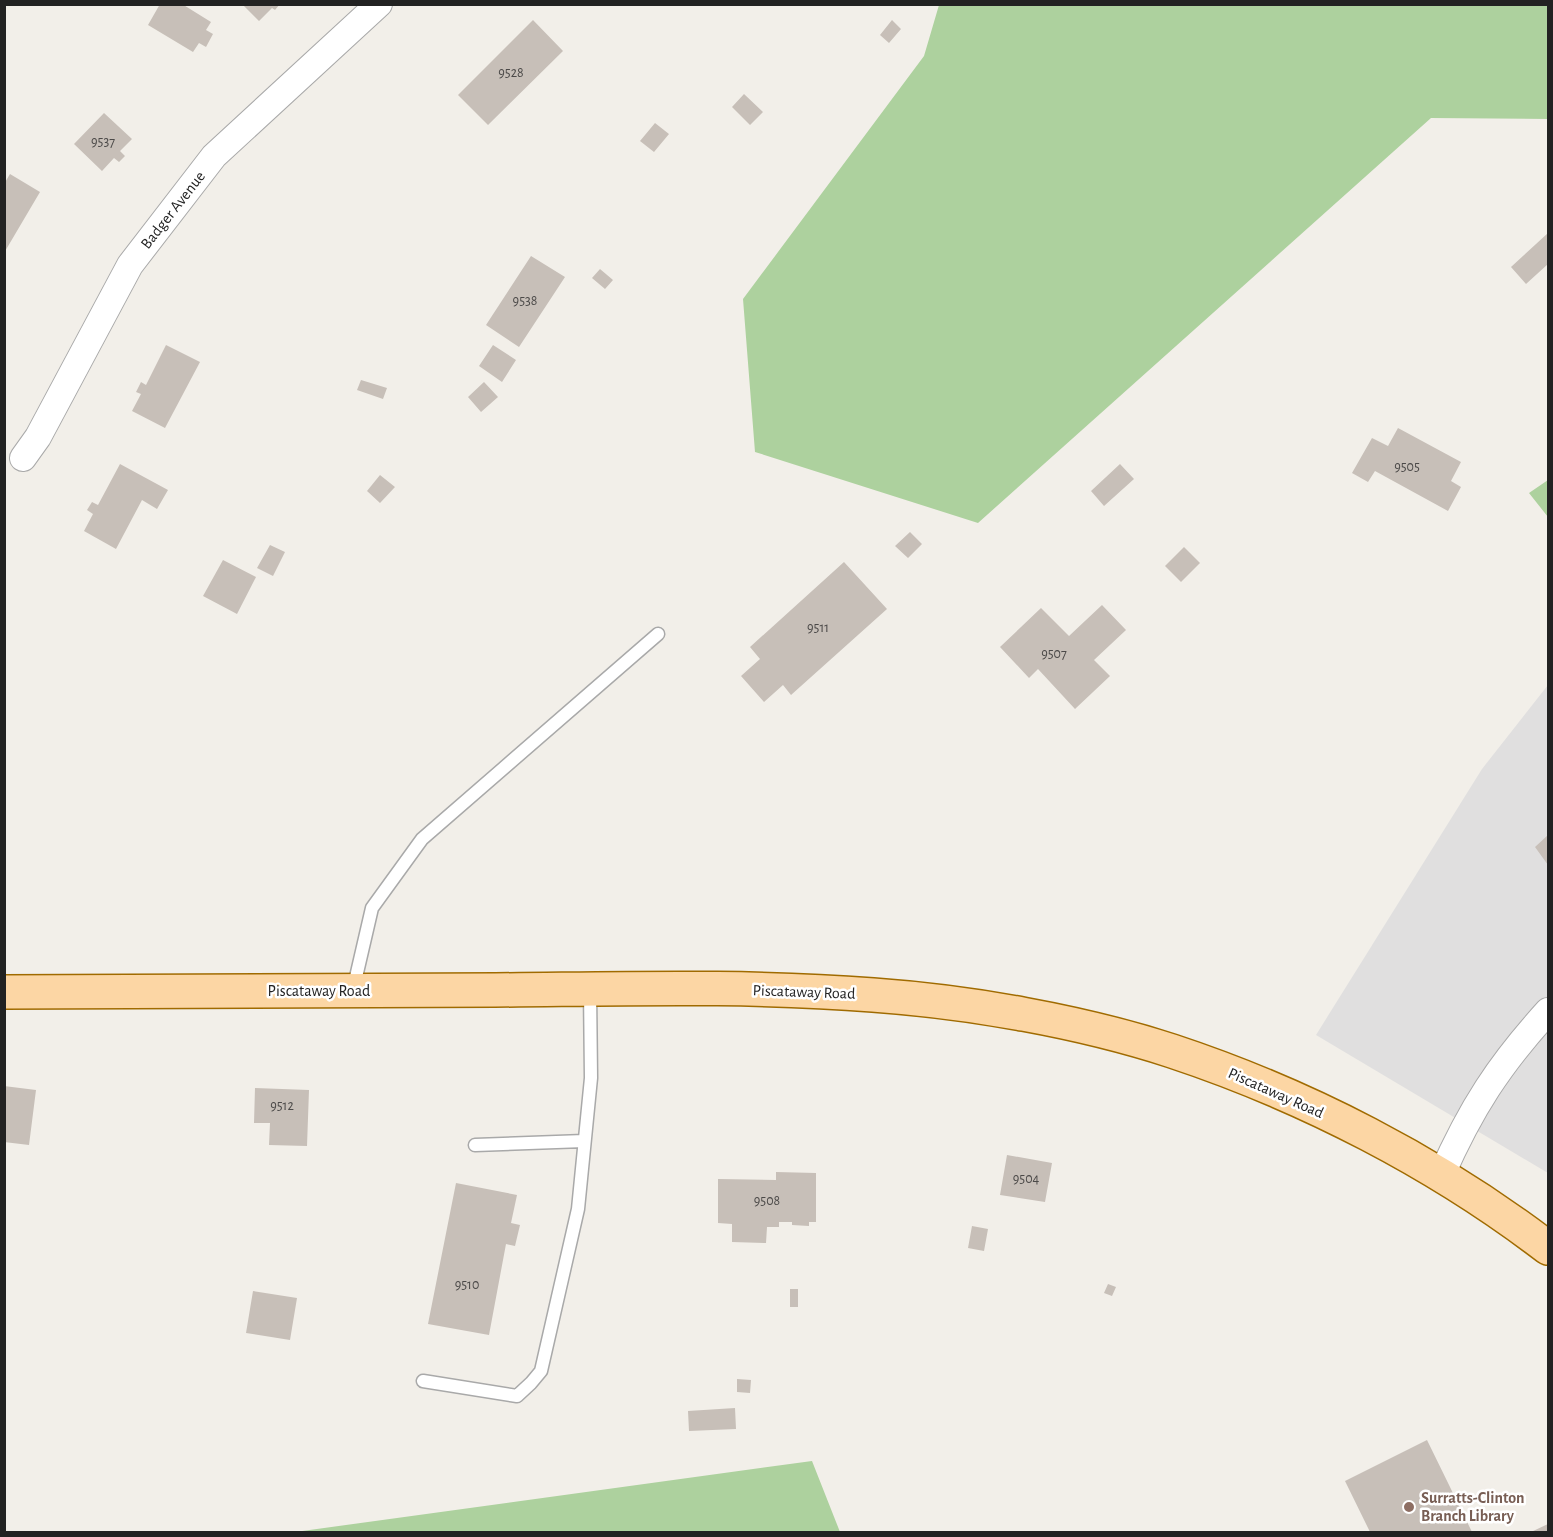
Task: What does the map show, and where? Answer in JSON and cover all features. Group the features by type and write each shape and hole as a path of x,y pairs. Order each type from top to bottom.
{"main road":[{"name":"Piscataway Road","path":"4,992 658,987 875,995 1003,1011 1083,1027 1170,1050 1236,1074 1375,1138 1517,1224 1548,1248"}],"street":[{"name":"Badger Avenue","path":"23,458 38,437 130,265 214,156 379,4"},
{"path":"1441,1176 1461,1131 1482,1095 1508,1056 1548,1011"}],"lane":[{"path":"352,991 372,908 422,839 658,634"},
{"path":"423,1381 517,1396 541,1371 578,1209 591,1078 590,988"},
{"path":"475,1144 584,1141"}],"shaded area":[{"path":"1548,685 1548,1173 1316,1035 1482,769"}],"green space":[{"path":"939,5 1548,5 1548,119 1431,118 978,523 755,452 743,299 924,56"},
{"path":"1548,480 1548,517 1529,493"},
{"path":"812,1461 840,1532 295,1532"}],"building":[{"path":"160,4 182,4 211,22 206,30 213,34 206,47 199,43 193,52 148,25"},
{"path":"242,4 280,4 275,10 272,8 259,21"},
{"path":"533,20 563,51 488,125 458,95"},
{"path":"892,20 901,29 889,43 880,35"},
{"path":"744,94 763,112 750,125 732,107"},
{"path":"104,113 132,139 120,151 125,156 119,162 114,158 102,171 74,144"},
{"path":"655,123 669,134 654,152 640,141"},
{"path":"10,174 40,192 4,253 4,184"},
{"path":"1548,233 1548,264 1526,284 1511,267"},
{"path":"531,256 565,277 519,347 486,325"},
{"path":"600,269 613,280 605,289 592,278"},
{"path":"166,345 200,362 165,428 132,411 141,394 136,392 141,382 146,385"},
{"path":"493,345 516,360 502,382 479,366"},
{"path":"361,380 387,388 383,399 357,390"},
{"path":"484,382 498,397 481,412 468,397"},
{"path":"1398,428 1461,462 1451,481 1461,487 1448,511 1375,471 1368,482 1352,473 1372,438 1388,446"},
{"path":"120,464 168,490 157,509 142,500 116,549 84,531 93,514 87,510 92,502 98,505"},
{"path":"1120,464 1134,479 1104,506 1091,491"},
{"path":"380,475 395,487 380,503 367,491"},
{"path":"910,532 922,544 908,558 895,546"},
{"path":"270,545 285,552 273,576 257,568"},
{"path":"1184,547 1200,563 1181,582 1165,566"},
{"path":"223,560 256,577 237,614 203,596"},
{"path":"844,562 887,609 791,695 783,685 764,702 741,676 760,659 750,647"},
{"path":"1102,605 1126,630 1094,660 1110,676 1075,709 1038,669 1029,678 1000,647 1041,608 1069,636"},
{"path":"1548,835 1548,865 1535,847"},
{"path":"4,1086 36,1090 29,1145 4,1142"},
{"path":"255,1088 309,1090 307,1146 269,1145 270,1123 254,1123"},
{"path":"1007,1155 1052,1163 1045,1202 1000,1195"},
{"path":"776,1172 816,1173 816,1222 809,1222 809,1226 779,1222 779,1227 767,1227 766,1243 732,1242 732,1224 718,1223 718,1179 776,1180"},
{"path":"456,1183 517,1195 511,1223 520,1225 515,1246 506,1244 489,1335 428,1324"},
{"path":"972,1226 988,1229 984,1251 968,1248"},
{"path":"1108,1284 1116,1287 1112,1296 1104,1293"},
{"path":"790,1289 798,1289 798,1307 790,1307"},
{"path":"253,1291 297,1298 290,1340 246,1333"},
{"path":"737,1379 751,1380 750,1393 737,1392"},
{"path":"735,1408 736,1429 689,1431 688,1411"},
{"name":"Surratts-Clinton Branch Library","path":"1427,1440 1472,1532 1370,1532 1345,1481"},
{"name":"Surratts-Clinton Branch Library","path":"1548,1524 1548,1532 1531,1532"}],"place":[{"name":"Surratts-Clinton Branch Library","path":"1409,1507"}]}
